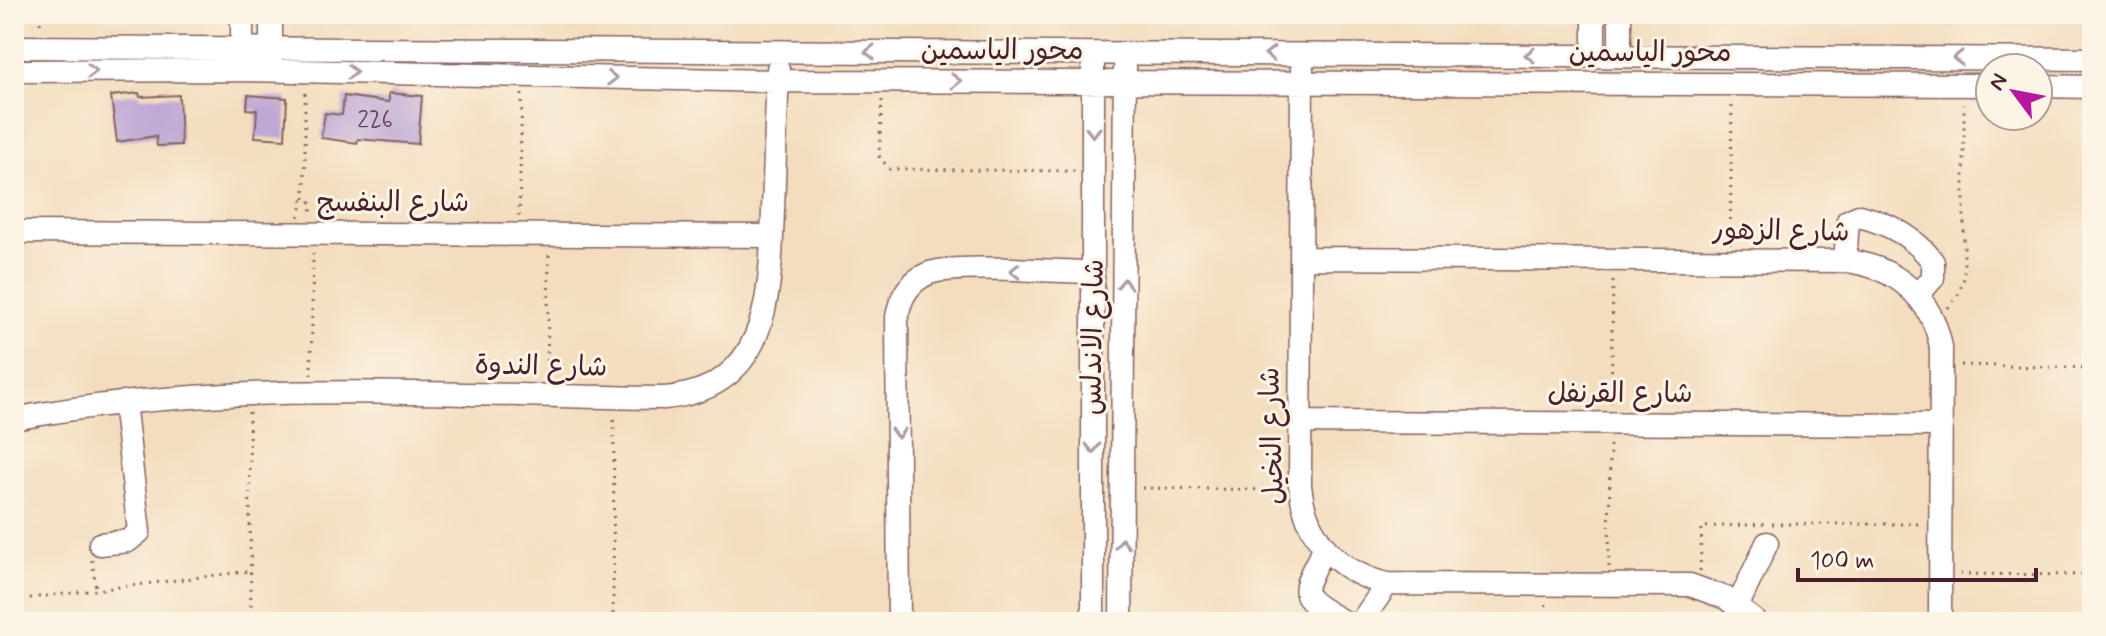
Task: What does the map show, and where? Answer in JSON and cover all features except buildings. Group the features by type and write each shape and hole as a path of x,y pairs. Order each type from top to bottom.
{"street":[{"path":"242,14 242,60"},
{"path":"271,14 271,60"},
{"path":"1594,14 1594,56"},
{"path":"1620,14 1620,56"},
{"name":"محور الياسمين","path":"14,47 242,60"},
{"name":"محور الياسمين","path":"14,71 242,60 779,52 2092,59"},
{"name":"شارع الندوة","path":"14,419 124,402 311,394 614,398 690,394 713,384 735,368 752,347 763,322 772,236 779,52"},
{"name":"شارع الاندلس","path":"1121,622 1125,53"},
{"name":"شارع الاندلس","path":"1093,54 1093,622"},
{"name":"شارع النخيل","path":"1303,54 1300,490 1309,525 1324,548 1359,575 1387,584 1677,583 1700,587 1738,605 1756,622"},
{"name":"محور الياسمين","path":"271,60 305,71 778,81 1974,84"},
{"path":"2054,86 2092,87"},
{"path":"1845,261 1848,221 1859,216 1885,224 1909,238 1933,262 1933,278 1918,295"},
{"name":"شارع البنفسج","path":"14,232 772,236"},
{"name":"شارع الزهور","path":"1301,258 1845,261 1885,270 1918,295 1932,317 1939,337 1940,622"},
{"path":"899,622 897,317 906,291 919,278 944,269 1093,272"},
{"path":"100,544 128,541 139,532 124,402"},
{"name":"شارع القرنفل","path":"1300,422 1941,425"},
{"path":"1738,605 1767,543"},
{"path":"1324,548 1305,586 1305,595 1311,604 1344,622"},
{"path":"1361,622 1387,584"}],"path":[{"path":"305,71 305,200"},
{"path":"518,233 522,76"},
{"path":"882,80 879,156 889,169 1093,171"},
{"path":"1730,260 1732,83"},
{"path":"1932,317 1953,303 1964,278 1964,84"},
{"path":"311,394 313,233"},
{"path":"547,397 549,234"},
{"path":"1941,365 2092,368"},
{"path":"248,396 251,622"},
{"path":"613,622 614,398"},
{"path":"1122,488 1300,490"},
{"path":"1700,587 1700,530 1708,524 1940,524"},
{"path":"97,590 90,547 100,544"},
{"path":"14,600 250,571"},
{"path":"1940,574 2092,575"}]}
